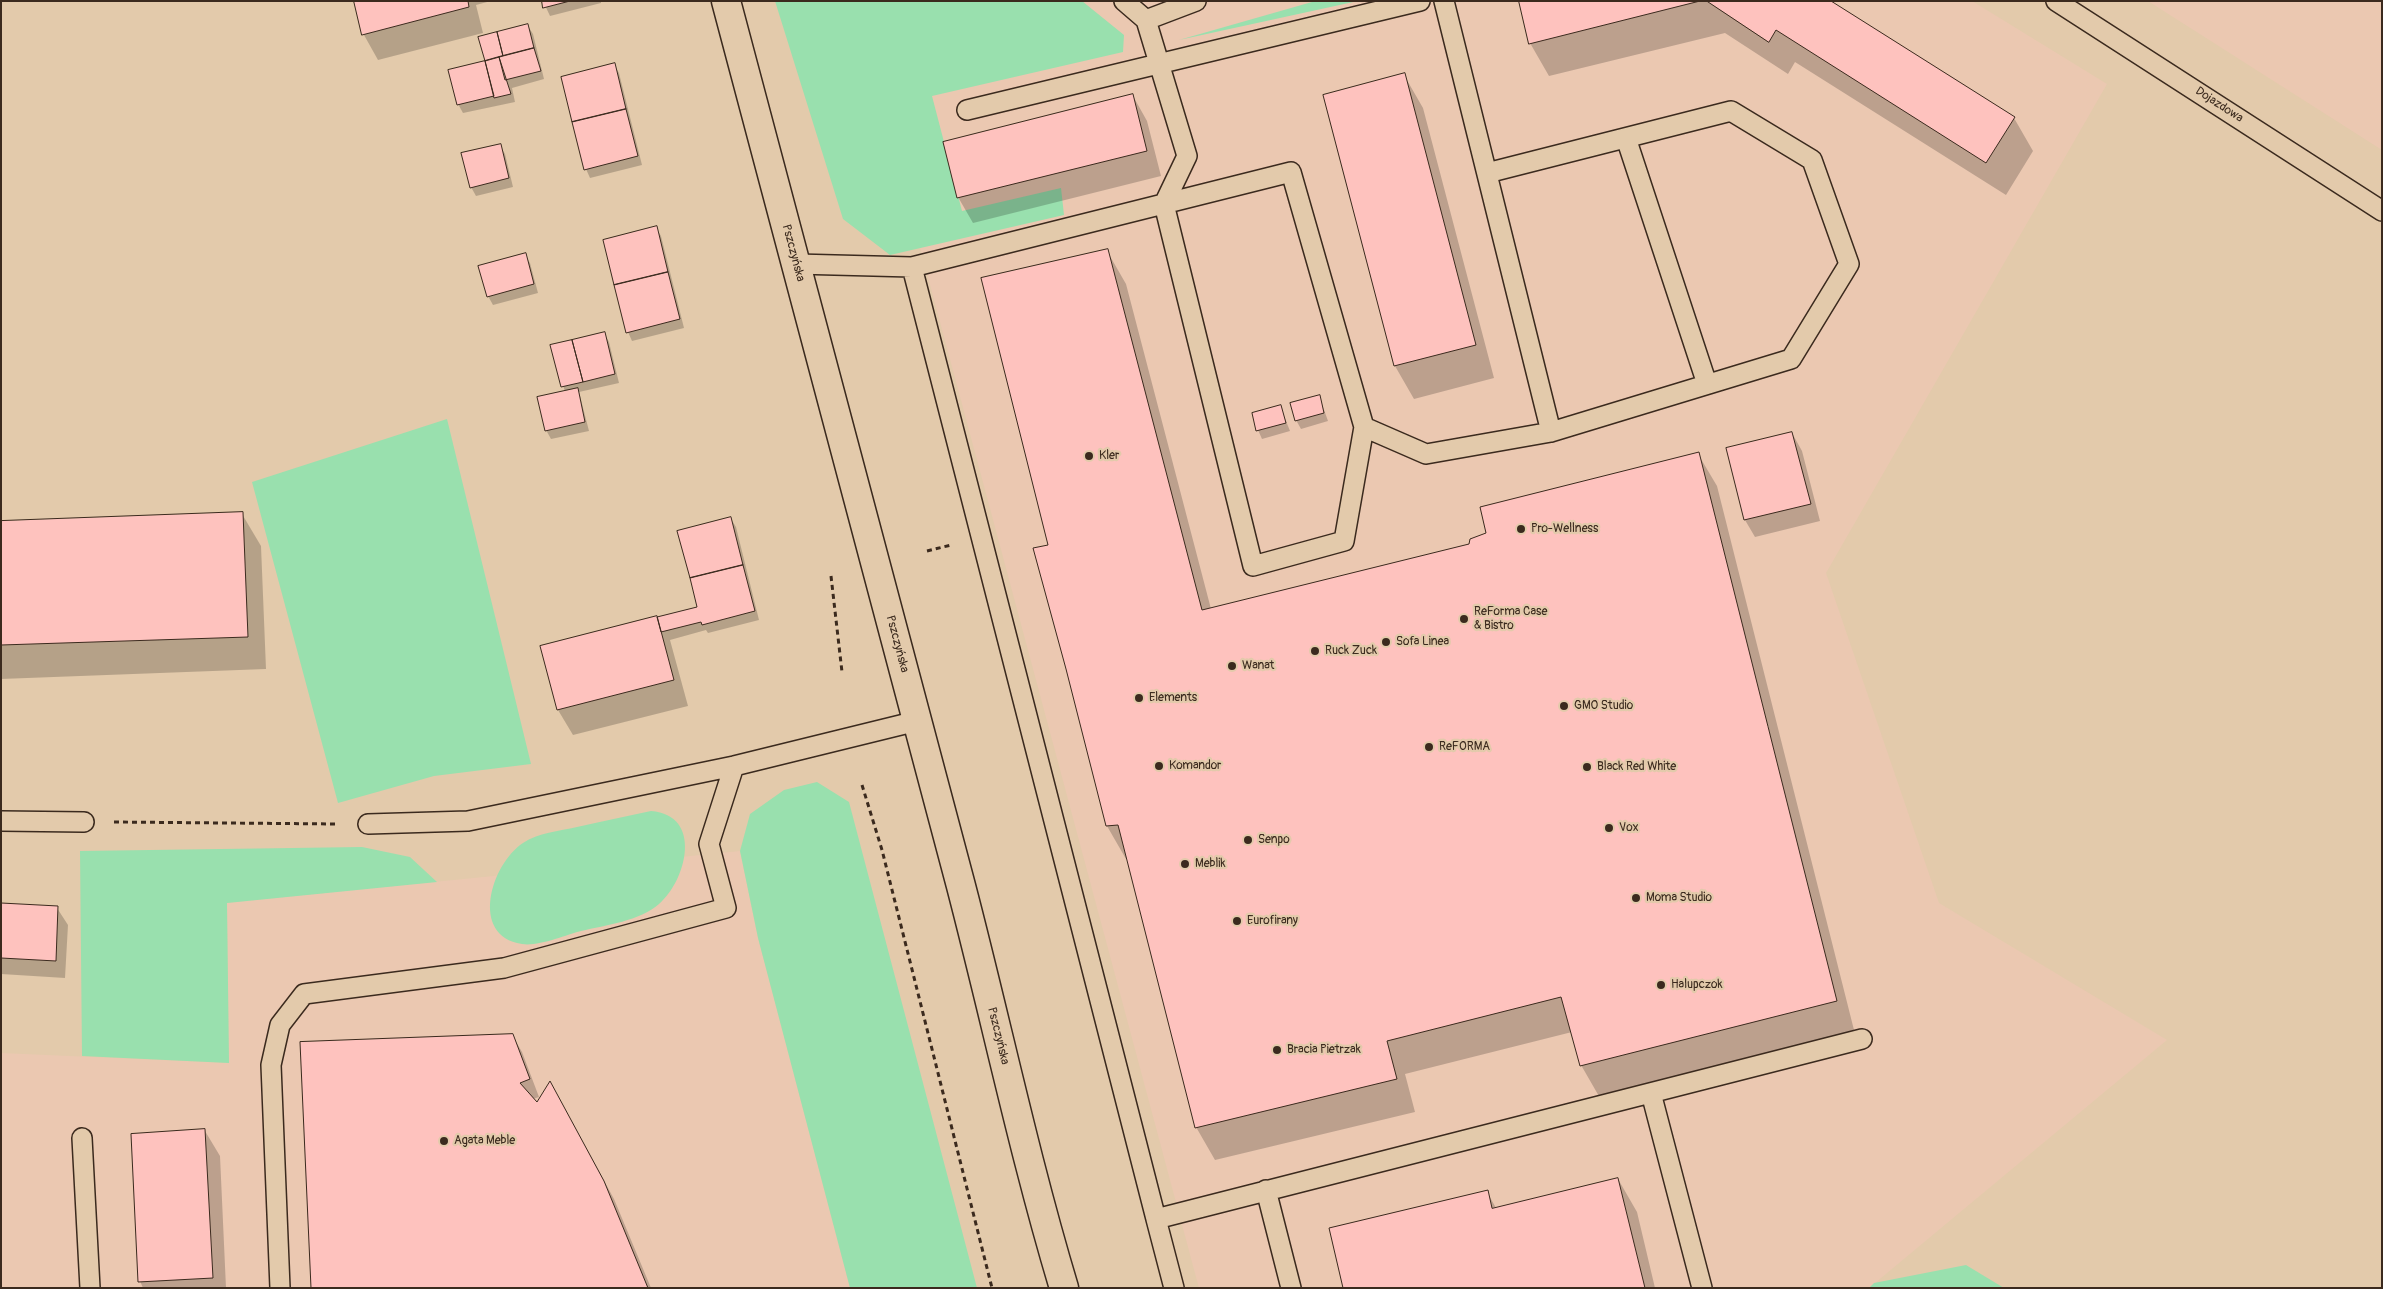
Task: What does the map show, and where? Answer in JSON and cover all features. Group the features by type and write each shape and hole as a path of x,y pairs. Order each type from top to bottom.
{"main road":[{"name":"Pszczyńska","path":"726,1 962,890 1043,1216 1064,1288"}],"lane":[{"path":"796,264 912,267 1164,204 1291,172 1364,427 1344,541 1252,566 1164,204 1187,156 1146,20 1124,1"},
{"path":"1146,20 1196,1"},
{"path":"967,110 1420,1"},
{"path":"1444,1 1551,432"},
{"name":"Dojazdowa","path":"2056,1 2382,212"},
{"path":"1364,427 1426,454 1551,432 1791,359 1849,264 1812,160 1731,111 1486,173"},
{"path":"1626,138 1707,384"},
{"path":"912,267 1174,1288"},
{"path":"368,824 468,821 734,766 917,721"},
{"path":"280,1288 271,1065 280,1025 304,994 504,968 726,908 709,844 734,766"},
{"path":"1,821 84,822"},
{"path":"1156,1218 1862,1039"},
{"path":"1651,1093 1702,1288"},
{"path":"82,1138 90,1288"},
{"path":"1266,1190 1291,1288"}],"path":[{"path":"832,576 842,672"},
{"path":"862,785 882,850 992,1288"},
{"path":"84,822 368,824"}],"shaded area":[{"path":"854,1 1972,1 2107,84 1826,573 1939,903 2167,1040 1869,1288 1199,1288"},
{"path":"2148,1 2382,1 2382,150"},
{"path":"740,851 758,938 850,1288 1,1288 1,1053 229,1063 227,903"}],"green space":[{"path":"775,1 1082,1 1124,35 1123,52 932,96 962,211 1061,188 1064,215 890,255 843,219"},
{"path":"1358,1 1179,40 1312,2"},
{"path":"447,419 531,764 434,776 338,803 252,482"},
{"path":"817,782 849,802 977,1288 850,1288 758,938 740,851 750,814 784,790"},
{"path":"651,811 667,815 678,824 684,836 685,850 677,880 669,893 651,910 633,918 535,944 522,944 506,938 495,928 491,914 491,898 495,882 502,867 512,853 523,843 549,833"},
{"path":"362,847 410,857 437,882 227,903 229,1063 82,1056 80,851"},
{"path":"1966,1265 2004,1288 1869,1288 1874,1283"}],"building":[{"path":"354,1 468,1 469,7 362,35"},
{"path":"542,1 570,1 543,8"},
{"path":"1519,1 1700,1 1529,44"},
{"path":"1707,1 1831,1 2015,117 1986,163 1776,30 1769,42"},
{"path":"528,24 534,48 503,56 497,32"},
{"path":"497,32 503,56 485,61 478,37"},
{"path":"534,48 541,71 505,80 499,57"},
{"path":"499,57 511,94 494,98 485,61"},
{"path":"485,61 494,96 457,105 448,70"},
{"path":"615,63 626,109 572,122 561,77"},
{"path":"1405,73 1476,345 1394,366 1323,95"},
{"path":"1133,94 1147,151 957,198 943,142"},
{"path":"626,109 638,156 584,170 572,122"},
{"path":"501,144 509,178 470,188 461,153"},
{"path":"657,226 668,272 614,285 603,240"},
{"name":"ReFORMA","path":"1108,249 1202,610 1469,544 1470,539 1486,533 1480,507 1699,452 1837,1001 1580,1066 1561,997 1387,1041 1397,1079 1195,1128 1118,825 1106,826 1033,548 1048,545 981,278"},
{"path":"526,253 534,284 487,297 478,266"},
{"path":"668,272 680,319 626,333 614,285"},
{"path":"605,332 615,374 583,382 572,340"},
{"path":"572,340 583,382 561,387 550,345"},
{"path":"578,388 585,422 545,431 537,397"},
{"path":"1320,395 1324,413 1295,421 1290,403"},
{"path":"1281,405 1286,423 1256,431 1252,413"},
{"path":"1792,432 1811,504 1744,520 1726,448"},
{"path":"243,512 248,637 1,645 1,521"},
{"path":"731,517 743,565 690,578 677,531"},
{"path":"743,565 755,611 702,625 701,622 661,632 657,617 697,607 690,578"},
{"path":"657,616 674,680 557,710 540,646"},
{"path":"1,903 58,906 56,961 1,958"},
{"name":"Agata Meble","path":"513,1034 530,1079 520,1083 537,1102 550,1081 604,1181 648,1288 311,1288 300,1042"},
{"path":"205,1129 213,1278 138,1282 131,1134"},
{"path":"1618,1178 1645,1288 1343,1288 1329,1228 1488,1190 1492,1208"}],"place":[{"name":"Kler","path":"1089,456"},
{"name":"Pro-Wellness","path":"1521,529"},
{"name":"ReForma Case & Bistro","path":"1464,619"},
{"name":"Sofa Linea","path":"1386,642"},
{"name":"Ruck Zuck","path":"1315,651"},
{"name":"Wanat","path":"1232,666"},
{"name":"Elements","path":"1139,698"},
{"name":"GMO Studio","path":"1564,706"},
{"name":"ReFORMA","path":"1429,747"},
{"name":"Komandor","path":"1159,766"},
{"name":"Black Red White","path":"1587,767"},
{"name":"Vox","path":"1609,828"},
{"name":"Senpo","path":"1248,840"},
{"name":"Meblik","path":"1185,864"},
{"name":"Moma Studio","path":"1636,898"},
{"name":"Eurofirany","path":"1237,921"},
{"name":"Halupczok","path":"1661,985"},
{"name":"Bracia Pietrzak","path":"1277,1050"},
{"name":"Agata Meble","path":"444,1141"}]}
